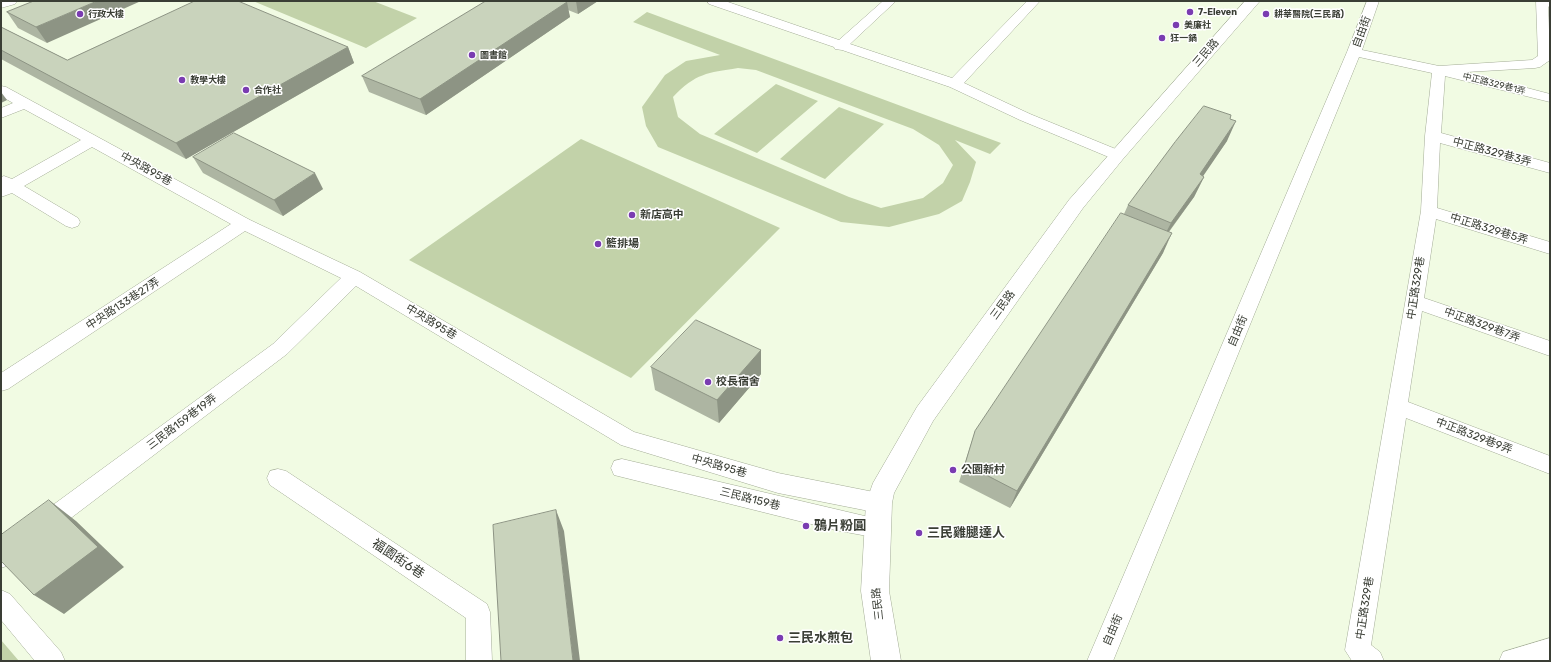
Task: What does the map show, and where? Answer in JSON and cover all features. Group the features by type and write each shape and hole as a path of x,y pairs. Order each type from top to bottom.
{"street":[{"path":"1,4 10,1"},
{"name":"三民路","path":"886,661 875,591 879,503 882,491 925,414 1076,204 1117,155 1253,1"},
{"path":"1542,1 1550,3"}],"lane":[{"path":"713,1 840,46 955,84 1025,118 1117,155"},
{"path":"840,46 890,1"},
{"path":"955,84 1034,1"},
{"name":"自由街","path":"1100,661 1354,52 1373,1"},
{"path":"1354,52 1439,70 1535,64 1544,57 1542,1"},
{"name":"中正路329巷1弄","path":"1439,70 1550,98"},
{"name":"中正路329巷","path":"1371,661 1358,650 1429,211 1433,136 1439,70"},
{"name":"中央路95巷","path":"1,90 244,224 354,277 628,440 778,483 879,503"},
{"path":"1,114 24,103"},
{"name":"中正路329巷3弄","path":"1433,136 1550,168"},
{"path":"5,186 93,140"},
{"path":"5,186 72,222"},
{"name":"中正路329巷5弄","path":"1429,211 1550,248"},
{"name":"中央路133巷27弄","path":"1,384 244,224"},
{"name":"三民路159巷19弄","path":"1,557 280,349 354,277"},
{"name":"中正路329巷7弄","path":"1414,301 1550,349"},
{"name":"中正路329巷9弄","path":"1397,406 1550,465"},
{"name":"三民路159巷","path":"622,468 835,520 878,528"},
{"name":"福園街6巷","path":"278,478 478,612 479,661"},
{"path":"1,602 52,661"},
{"path":"1512,661 1550,651"}],"green space":[{"path":"253,1 373,1 417,18 366,48"},
{"path":"647,12 1001,143 990,154 955,140 976,162 962,201 939,214 889,227 841,222 658,147 646,126 642,107 665,75 686,61 720,55 633,22","holes":["738,68 756,70 913,129 939,145 953,165 943,183 923,198 881,208 849,197 700,134 678,117 673,97 688,83 702,75 718,71"]},
{"path":"776,84 818,101 757,153 714,134"},
{"path":"839,107 884,124 825,179 780,159"},
{"name":"籃排場","path":"581,139 780,228 631,378 409,260"},
{"path":"1,640 19,661 1,661"}],"building":[{"path":"34,1 97,1 36,27 7,12"},
{"name":"教學大樓","path":"195,1 238,1 348,47 176,143 1,50 1,27 67,60"},
{"name":"圖書館","path":"486,1 567,2 420,99 362,76"},
{"path":"1204,106 1231,115 1230,119 1236,121 1200,174 1204,177 1171,223 1128,205 1175,142"},
{"path":"234,133 315,173 274,200 193,157"},
{"path":"1121,213 1172,233 1017,491 965,464 975,431"},
{"path":"696,320 761,350 717,400 651,367"},
{"path":"49,500 98,547 34,595 1,561 1,535"},
{"path":"556,510 573,661 501,661 493,525"}],"place":[{"name":"7-Eleven","path":"1190,12"},
{"name":"行政大樓","path":"80,14"},
{"name":"耕莘醫院(三民路)","path":"1266,14"},
{"name":"美廉社","path":"1176,25"},
{"name":"狂一鍋","path":"1162,38"},
{"name":"圖書館","path":"472,55"},
{"name":"教學大樓","path":"182,80"},
{"name":"合作社","path":"246,90"},
{"name":"新店高中","path":"632,215"},
{"name":"籃排場","path":"598,244"},
{"name":"校長宿舍","path":"708,382"},
{"name":"公園新村","path":"953,470"},
{"name":"鴉片粉圓","path":"806,526"},
{"name":"三民雞腿達人","path":"919,533"},
{"name":"三民水煎包","path":"780,638"}]}
